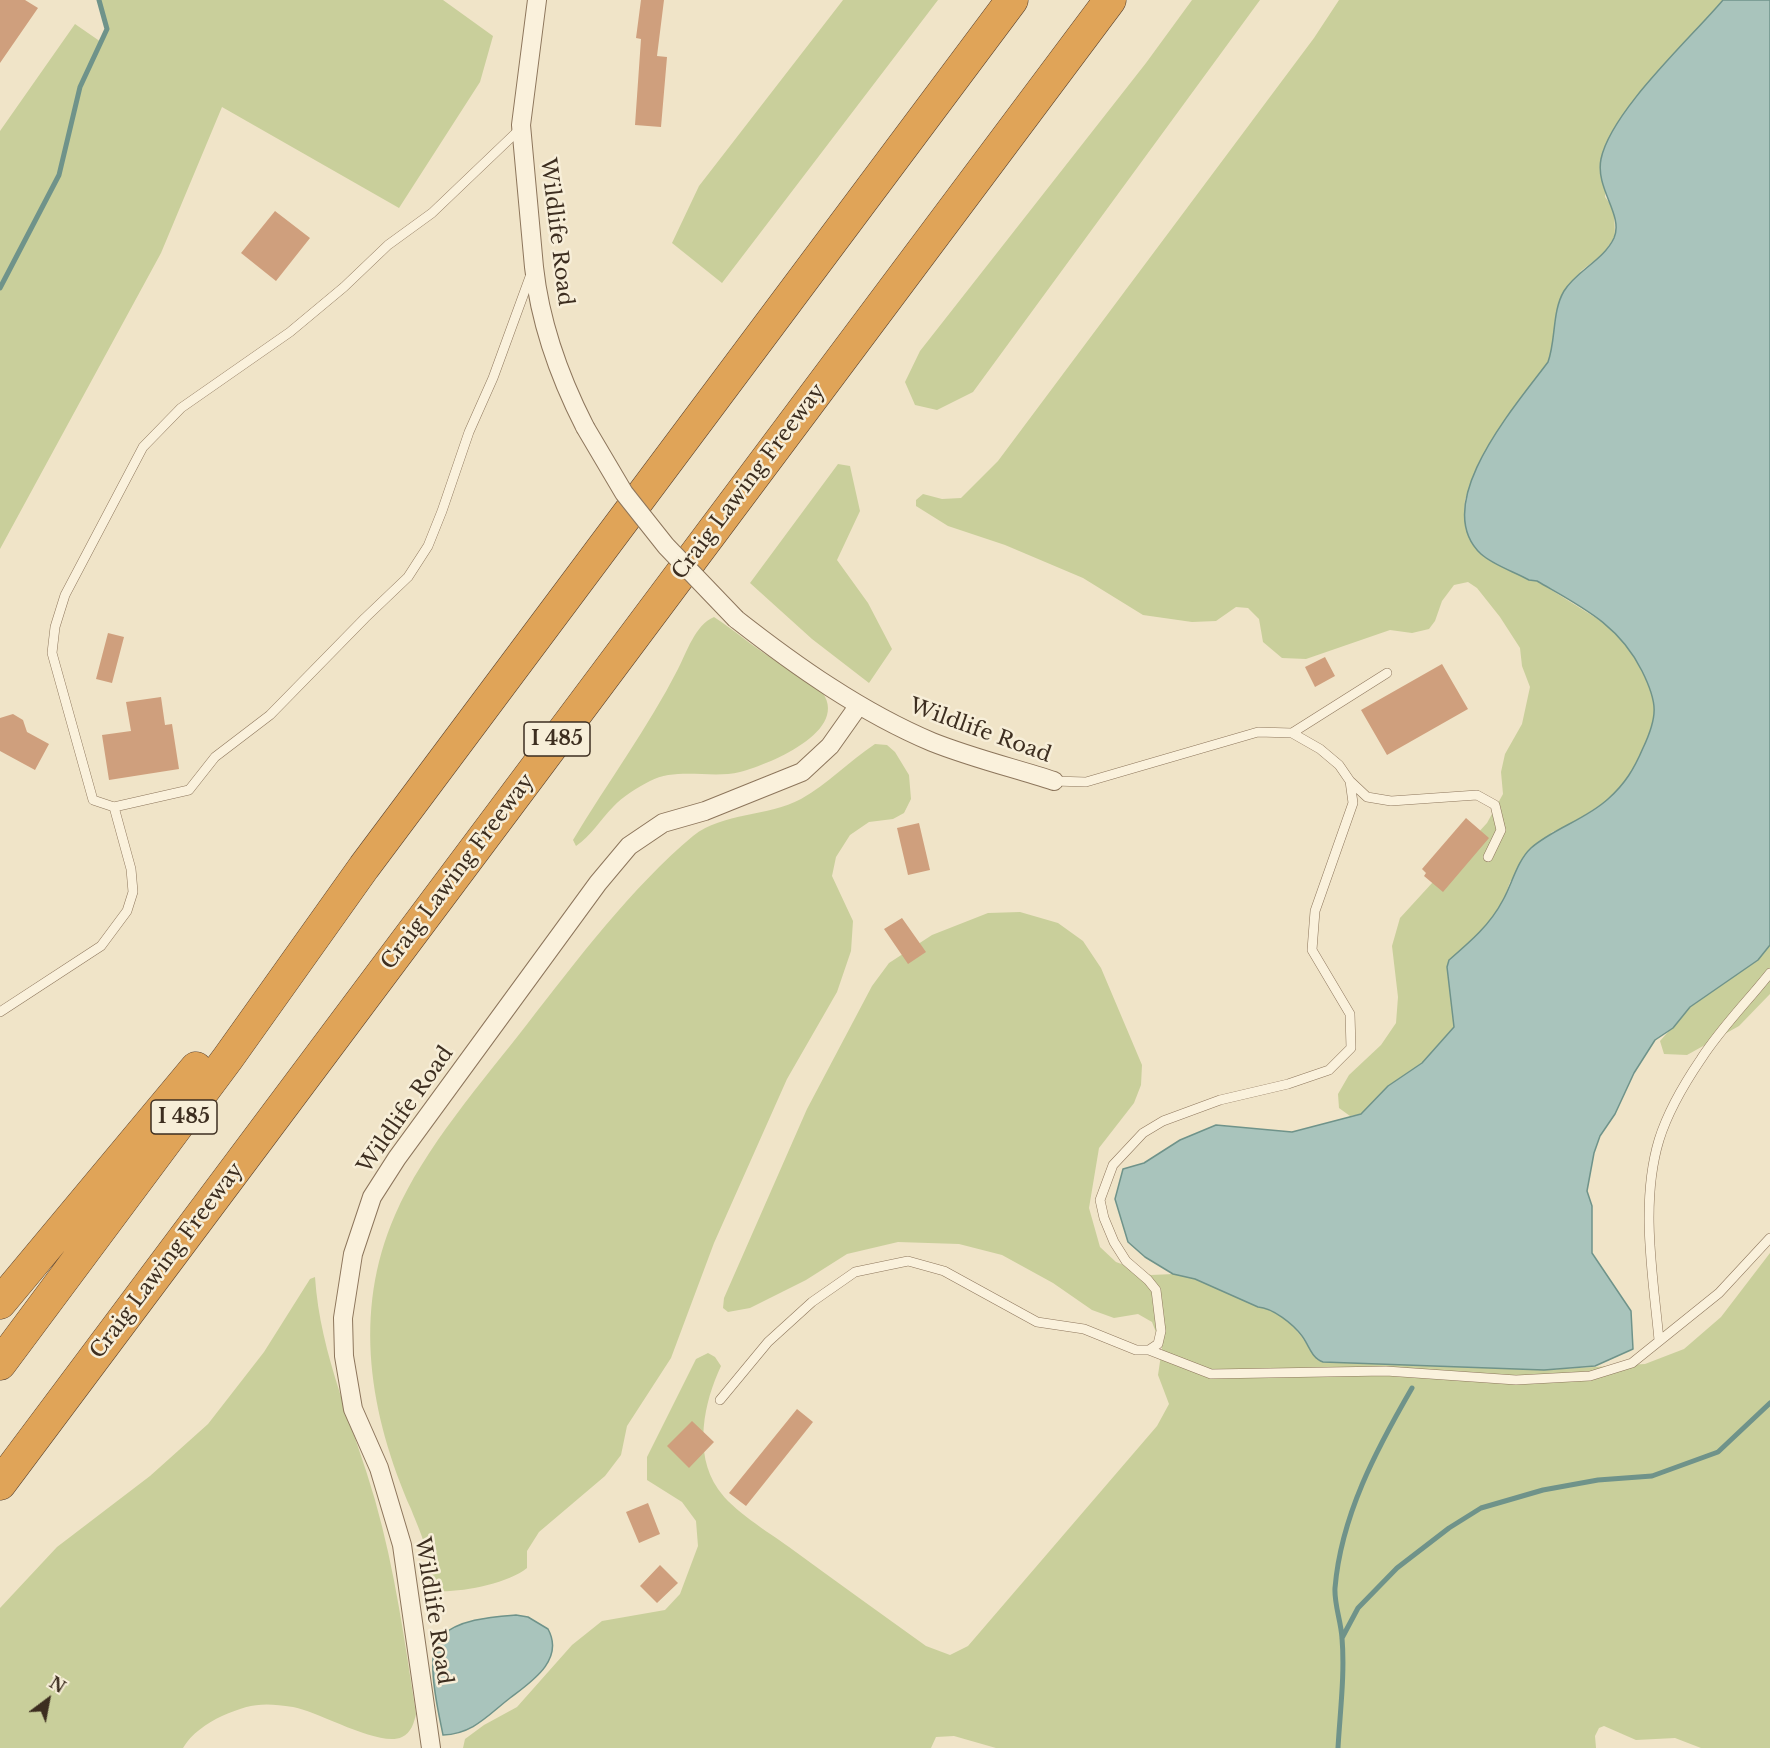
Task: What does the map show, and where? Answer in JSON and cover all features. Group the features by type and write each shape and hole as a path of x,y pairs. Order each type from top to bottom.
{"highway":[{"name":"I 485","path":"0,1364 228,1058 364,867 1012,0"},
{"name":"Craig Lawing Freeway","path":"0,1484 1110,0"},
{"path":"0,1303 364,867"}],"street":[{"name":"Wildlife Road","path":"537,0 521,128 536,289 567,391 585,427 624,493 666,546 736,619 778,652 859,705 933,742 1054,781"},
{"name":"Wildlife Road","path":"431,1748 402,1545 379,1468 353,1409 344,1356 343,1318 353,1254 372,1197 397,1158 598,883 629,846 663,823 705,811 802,772 830,746 859,705"}],"lane":[{"path":"521,128 432,213 388,245 344,287 290,332 181,408 142,447 65,595 55,627 52,653 93,800 114,807 189,790 215,757 270,716 364,618 408,577 428,546 469,432 493,378 534,267"},
{"path":"1292,733 1387,673"},
{"path":"1054,781 1086,782 1258,732 1292,733 1320,748 1339,765 1350,782 1367,797 1391,801 1477,795 1495,805 1501,830 1488,857"},
{"path":"1149,1350 1158,1344 1161,1331 1156,1290 1148,1280 1126,1262 1114,1242 1104,1218 1100,1200 1105,1181 1113,1165 1126,1149 1143,1133 1163,1121 1220,1100 1319,1074 1329,1070 1351,1048 1350,1014 1312,950 1315,910 1353,803 1350,782"},
{"path":"0,1011 101,946 127,911 133,892 131,869 114,807"},
{"path":"1659,1340 1652,1263 1650,1201 1659,1140 1669,1114 1701,1059 1722,1029 1770,974"},
{"path":"720,1400 768,1342 812,1302 855,1272 908,1261 944,1271 1037,1322 1084,1329 1136,1350 1149,1350 1211,1374 1386,1371 1516,1380 1590,1376 1632,1363 1719,1293 1770,1238"}],"green space":[{"path":"99,0 443,0 493,36 480,82 399,208 222,107 161,253 0,549 0,131 75,24 101,42 107,29"},
{"path":"843,0 938,0 722,283 672,243 699,186"},
{"path":"1192,0 1260,0 973,392 937,410 915,405 905,382 920,351 1146,63"},
{"path":"1339,0 1723,0 1643,88 1611,133 1605,197 1614,209 1615,236 1604,253 1581,271 1558,306 1554,346 1548,362 1482,456 1465,500 1464,515 1482,554 1529,580 1537,581 1612,628 1631,649 1652,692 1655,707 1650,737 1626,782 1606,801 1568,826 1552,832 1510,882 1504,899 1486,927 1449,961 1454,1027 1422,1063 1388,1086 1361,1114 1350,1116 1339,1108 1338,1094 1349,1075 1381,1045 1396,1023 1398,997 1392,946 1400,918 1487,823 1503,794 1501,772 1505,754 1522,724 1530,687 1522,666 1520,648 1500,617 1477,588 1468,582 1454,585 1442,601 1435,621 1429,629 1412,633 1390,630 1306,659 1282,658 1263,642 1259,619 1248,608 1236,607 1216,621 1192,622 1143,615 1083,578 1005,545 948,526 916,506 916,500 923,494 942,499 961,498 998,461 1314,38"},
{"path":"838,464 850,466 860,511 837,560 868,603 892,649 869,683 812,639 750,583"},
{"path":"714,617 765,654 816,685 827,700 827,715 819,729 789,752 754,768 729,774 672,775 650,781 630,792 617,803 591,833 576,846 573,840 654,713 692,640 702,626"},
{"path":"875,744 887,745 895,752 909,775 911,799 904,813 893,819 869,822 850,835 836,857 832,876 853,921 851,951 837,992 787,1079 714,1243 671,1358 627,1426 621,1455 605,1476 539,1532 527,1551 527,1568 496,1583 457,1591 434,1591 429,1582 427,1555 423,1540 385,1437 372,1364 370,1326 374,1289 382,1252 407,1190 455,1116 566,974 627,901 670,856 705,828 732,818 788,805 801,799"},
{"path":"1020,912 1058,923 1083,941 1101,968 1142,1065 1141,1085 1134,1103 1099,1148 1089,1208 1100,1247 1116,1262 1151,1275 1174,1274 1195,1279 1277,1313 1293,1326 1317,1360 1544,1370 1645,1364 1684,1349 1721,1317 1770,1253 1770,1748 1701,1748 1675,1738 1636,1740 1604,1726 1599,1728 1595,1736 1596,1748 996,1748 954,1736 936,1737 931,1748 463,1748 465,1739 484,1725 517,1707 572,1645 602,1621 665,1610 680,1594 698,1546 696,1521 682,1502 647,1480 647,1457 696,1359 708,1353 715,1357 721,1366 706,1411 703,1444 710,1475 724,1497 751,1520 926,1646 950,1655 968,1646 1157,1426 1169,1404 1158,1375 1162,1348 1152,1322 1138,1314 1114,1318 1092,1310 1053,1283 1002,1255 959,1244 898,1242 847,1254 806,1280 750,1308 728,1312 723,1308 724,1298 807,1109 872,986 889,963 932,935 988,913"},
{"path":"1770,945 1770,994 1739,1026 1687,1055 1664,1054 1660,1041 1690,1007 1758,960"},
{"path":"315,1277 318,1306 331,1362 367,1472 388,1553 416,1714 410,1730 402,1737 379,1738 304,1710 264,1704 240,1709 216,1719 195,1734 183,1748 0,1748 0,1608 57,1547 150,1476 208,1424 264,1352 310,1279"}],"water":[{"path":"1723,0 1770,0 1770,945 1758,960 1690,1007 1673,1028 1655,1040 1634,1073 1615,1114 1600,1136 1594,1153 1587,1191 1592,1206 1592,1253 1631,1311 1633,1349 1595,1366 1544,1370 1323,1362 1313,1355 1298,1331 1276,1313 1195,1279 1173,1274 1145,1257 1128,1242 1115,1199 1123,1169 1144,1163 1180,1140 1216,1125 1292,1132 1361,1114 1388,1086 1422,1063 1454,1027 1447,967 1449,960 1472,940 1492,917 1526,853 1540,841 1590,813 1608,799 1624,782 1636,763 1648,737 1654,710 1651,692 1633,655 1610,628 1583,608 1537,581 1529,580 1504,568 1481,554 1467,533 1465,509 1471,482 1483,455 1499,428 1548,362 1558,307 1564,291 1603,253 1614,238 1615,220 1600,170 1601,159 1608,140 1620,119 1653,76"},
{"path":"516,1615 528,1617 548,1629 552,1640 549,1660 536,1677 480,1722 463,1731 443,1735 434,1684 435,1645 440,1637 456,1626 486,1618"}],"building":[{"path":"0,0 25,0 38,8 0,63"},
{"path":"641,0 664,0 657,56 667,57 661,127 635,125 641,39 636,38"},
{"path":"275,211 310,238 276,281 241,253"},
{"path":"108,633 124,637 112,683 96,679"},
{"path":"1325,657 1335,676 1315,687 1305,667"},
{"path":"1442,664 1468,709 1387,755 1361,710"},
{"path":"161,697 165,725 172,724 179,769 109,780 102,735 131,731 126,702"},
{"path":"13,714 23,720 27,732 49,744 35,770 0,751 0,718"},
{"path":"1466,818 1489,838 1443,892 1424,876 1426,873 1422,869"},
{"path":"919,823 930,870 908,875 897,828"},
{"path":"902,918 926,952 908,964 884,929"},
{"path":"797,1409 813,1422 746,1506 729,1493"},
{"path":"692,1421 714,1442 689,1468 667,1446"},
{"path":"648,1503 660,1534 639,1543 626,1512"},
{"path":"660,1565 678,1583 657,1603 640,1586"}],"waterway":[{"path":"0,288 59,175 80,87 107,29 99,0"},
{"path":"1338,1748 1343,1652 1335,1588 1344,1535 1373,1460 1412,1388"},
{"path":"1342,1638 1358,1608 1397,1568 1449,1528 1481,1508 1543,1490 1598,1480 1652,1476 1718,1452 1770,1403"}]}
